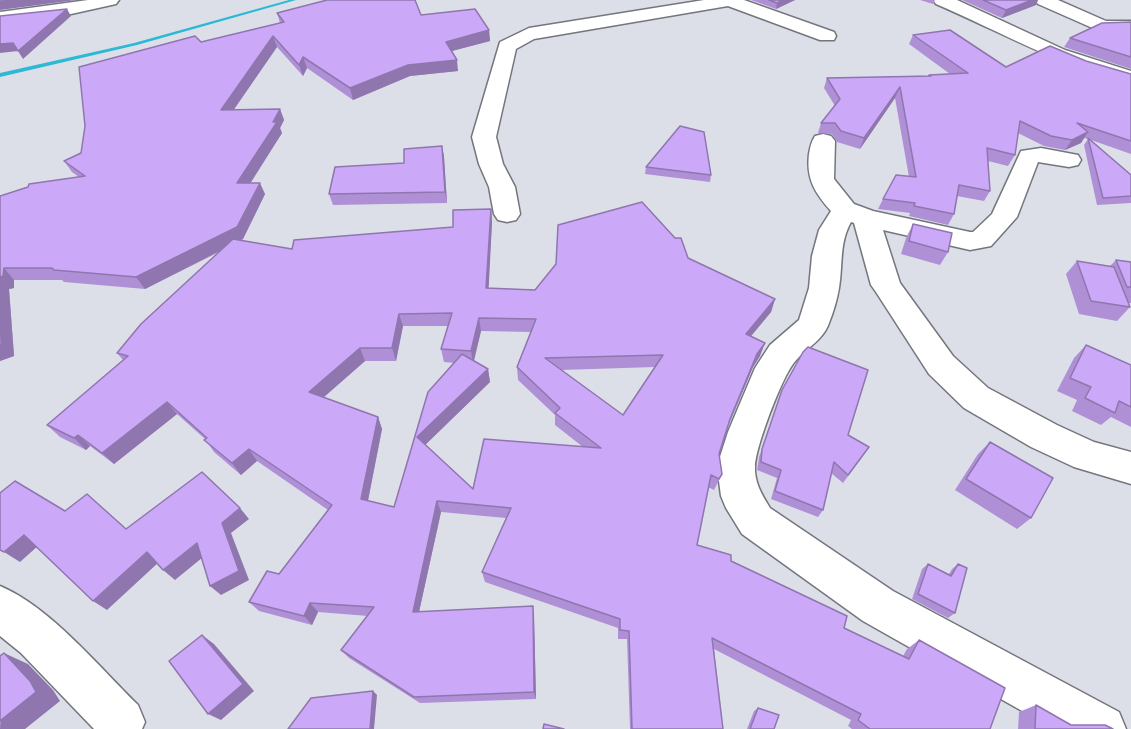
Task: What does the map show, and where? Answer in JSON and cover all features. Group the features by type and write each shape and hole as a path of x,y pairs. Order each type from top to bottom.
{"street":[{"path":"0,17 71,9 110,0"},
{"path":"507,214 502,188 491,164 484,137 507,46 529,34 735,0"},
{"path":"942,0 998,24 1040,46 1131,78"},
{"path":"1044,0 1103,26"},
{"path":"730,1 827,36"},
{"path":"1040,46 1072,39 1103,26 1131,26"},
{"path":"823,141 819,174 823,186 856,214 886,285 941,365 976,398 1087,456 1131,468"},
{"path":"1069,160 1041,155 1029,156 1004,217 981,240 970,241 856,214 832,230 826,256 824,288 813,325 782,354 772,369 746,432 736,466 740,496 756,521 878,606 1102,729"},
{"path":"0,608 37,637 121,722"}],"building":[{"path":"327,0 415,0 421,15 475,9 489,30 446,42 457,60 408,65 350,88 303,57 299,65 273,36 221,110 280,109 273,122 277,122 237,183 260,183 237,227 136,277 52,268 4,268 3,276 0,277 0,196 28,187 29,184 85,176 64,161 81,153 85,126 79,67 195,36 201,42 284,22 277,13"},
{"path":"983,0 1032,0 1006,10"},
{"path":"67,9 18,51 13,43 0,44 0,16"},
{"path":"1131,22 1131,57 1070,38 1102,23"},
{"path":"950,30 1006,67 1050,46 1086,61 1131,74 1131,141 1077,123 1088,132 1072,140 1051,136 1020,121 1015,155 987,148 990,191 959,185 954,214 914,206 915,203 883,199 896,175 916,177 900,87 864,138 841,131 835,123 821,123 840,99 827,78 968,73 913,35"},
{"path":"680,126 704,132 711,175 646,167"},
{"path":"1088,138 1131,175 1131,196 1103,198"},
{"path":"442,146 445,192 329,194 335,167 404,163 404,149"},
{"path":"642,202 675,238 681,238 688,258 775,299 746,334 765,343 757,354 730,419 719,454 722,474 719,479 711,475 697,545 731,555 731,561 847,616 844,628 909,659 919,640 1005,688 990,729 870,729 858,720 861,714 712,638 723,729 632,729 629,631 620,630 620,619 482,572 511,508 437,501 413,612 533,606 534,692 414,697 341,650 374,607 310,603 304,616 249,602 267,571 279,574 332,505 249,449 232,463 204,440 207,438 167,402 102,453 78,435 74,438 47,425 128,356 117,353 141,324 233,239 292,249 294,240 453,227 453,210 491,209 486,288 535,290 556,264 558,225","holes":["452,313 441,349 471,351 479,318 536,319 517,367 560,408 555,413 601,448 484,439 473,489 417,437 488,369 462,354 428,392 394,507 361,499 378,417 309,392 360,348 392,348 399,314","663,355 623,415 545,358"]},
{"path":"913,224 952,233 948,252 909,241"},
{"path":"1116,260 1131,262 1131,287 1127,287"},
{"path":"1077,261 1114,267 1130,307 1091,301"},
{"path":"0,308 2,345 0,345"},
{"path":"1086,345 1131,365 1131,407 1119,401 1115,413 1085,398 1091,387 1070,378"},
{"path":"808,347 868,370 848,435 869,447 848,475 834,462 823,510 775,491 781,470 761,462 762,449 782,390"},
{"path":"990,442 1053,478 1031,518 966,479"},
{"path":"202,472 240,508 222,523 239,571 210,586 197,543 163,570 147,552 93,601 24,535 4,552 0,550 0,493 15,481 65,511 87,494 126,529"},
{"path":"928,564 951,576 958,564 967,568 955,613 918,594"},
{"path":"202,635 243,684 208,714 169,661"},
{"path":"4,653 30,681 36,692 0,721 0,656"},
{"path":"373,691 370,729 288,729 311,698"},
{"path":"1036,705 1071,725 1105,725 1113,729 1035,729"},
{"path":"758,708 779,715 774,729 750,729"},
{"path":"544,724 564,729 543,729"}],"waterway":[{"path":"0,75 135,44 294,0"}]}
